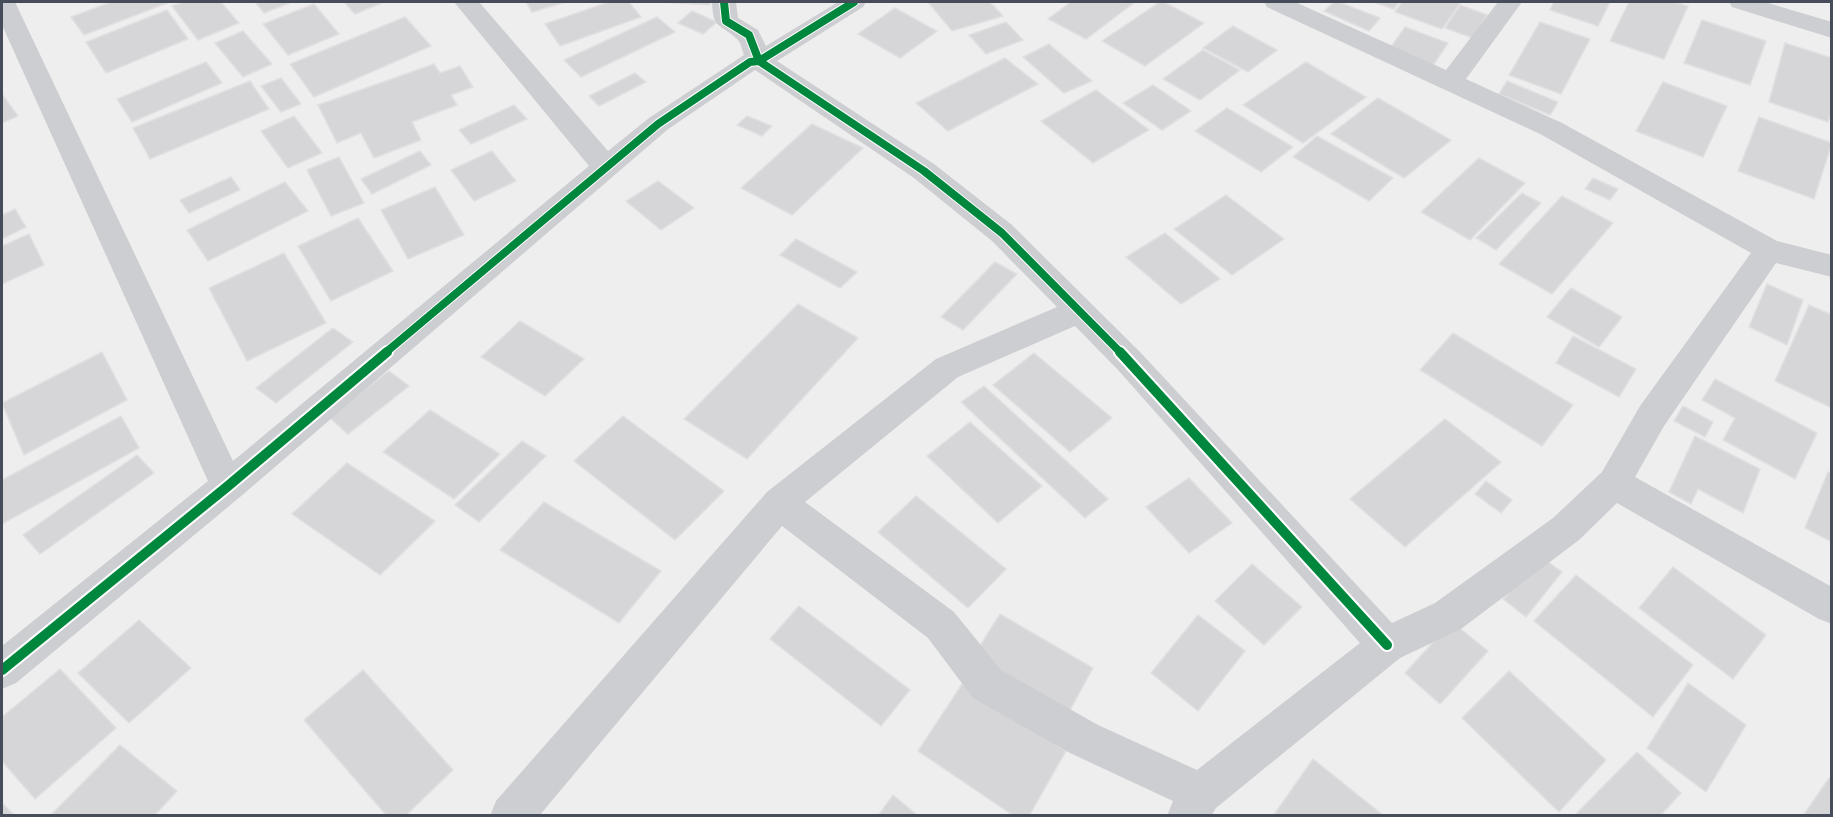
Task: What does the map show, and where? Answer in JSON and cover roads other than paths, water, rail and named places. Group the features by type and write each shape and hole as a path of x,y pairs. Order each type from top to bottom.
{"street":[{"path":"3,2 228,486"},
{"path":"466,2 606,167"},
{"path":"724,2 726,21 749,35 759,61 924,171 1002,233 1138,371 1387,645"},
{"path":"2,670 228,486 658,124 750,62 759,61 854,2"},
{"path":"1276,2 1552,129 1769,250 1832,266"},
{"path":"1450,82 1510,2"},
{"path":"1741,2 1832,30"},
{"path":"779,503 941,625 987,684 1195,804 1387,645 1448,616 1566,529 1614,483 1652,416 1769,250"},
{"path":"511,816 779,503 947,368 1079,311"},
{"path":"1614,483 1832,607"}]}
